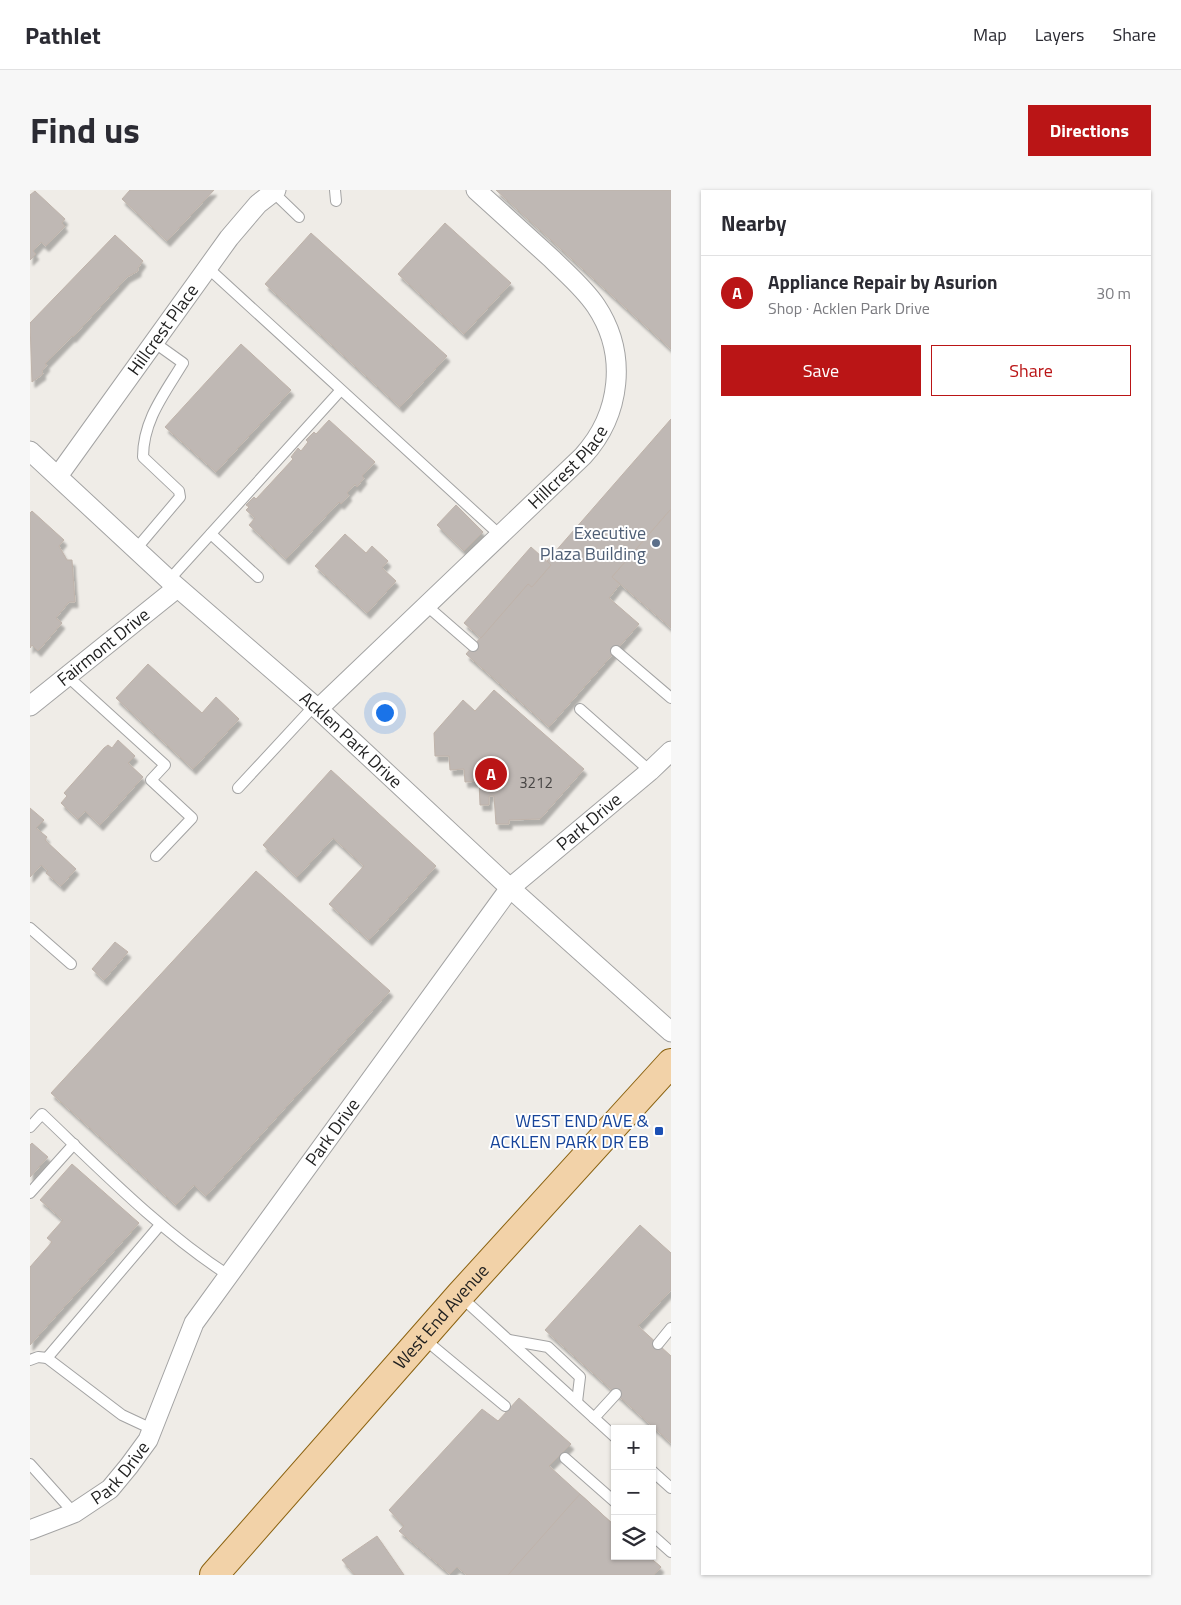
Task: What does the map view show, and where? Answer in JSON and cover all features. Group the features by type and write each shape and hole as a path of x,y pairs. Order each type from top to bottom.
{"main road":[{"name":"West End Avenue","path":"214,1575 422,1337 666,1073"}],"street":[{"name":"Hillcrest Place","path":"316,708 501,536 595,442 610,414 616,382 616,366 606,322 586,292 476,190"},
{"name":"Hillcrest Place","path":"58,476 244,220 274,191"},
{"name":"Acklen Park Drive","path":"30,450 173,584 316,708 510,888 671,1032"},
{"name":"Fairmont Drive","path":"30,706 173,584"},
{"name":"Park Drive","path":"30,1530 74,1513 110,1488 148,1440 194,1323 510,888 650,771 671,751"}],"lane":[{"path":"334,190 336,201"},
{"path":"274,191 300,217"},
{"path":"208,268 340,391 501,536"},
{"path":"136,549 180,497 179,491 143,457 143,439 151,414 183,363 155,343"},
{"path":"173,584 211,534 340,391"},
{"path":"211,534 258,577"},
{"path":"427,606 473,646"},
{"path":"616,651 671,698"},
{"path":"66,675 165,765 151,780 192,818 156,856"},
{"path":"238,788 316,708"},
{"path":"580,709 650,771"},
{"path":"30,928 71,964"},
{"path":"30,1127 42,1114 160,1226 184,1245 228,1274"},
{"path":"30,1193 74,1144"},
{"path":"47,1358 160,1226"},
{"path":"460,1295 611,1433"},
{"path":"658,1344 671,1328"},
{"path":"422,1337 505,1406"},
{"path":"508,1340 548,1346 580,1377 577,1402"},
{"path":"30,1360 38,1357 47,1358 122,1415 152,1429"},
{"path":"594,1418 616,1394"},
{"path":"565,1458 611,1498"},
{"path":"30,1464 74,1513"},
{"path":"656,1475 671,1488"},
{"path":"656,1539 671,1552"}],"building":[{"path":"130,190 214,190 167,241 122,199"},
{"path":"496,190 671,190 671,349"},
{"path":"35,191 65,219 62,223 65,226 46,246 41,242 33,251 36,254 30,260 30,195"},
{"path":"445,223 511,283 464,334 398,274"},
{"path":"311,233 447,356 400,407 265,284"},
{"path":"115,235 143,261 138,271 127,277 73,337 45,364 47,365 42,371 43,374 32,382 30,323"},
{"path":"241,344 291,390 216,472 165,427"},
{"path":"671,419 671,509 612,577 620,584 609,598 639,624 549,727 466,654 528,584 532,587 551,565 547,561"},
{"path":"329,420 375,462 362,476 364,478 357,487 355,484 341,504 339,502 286,559 249,525 255,518 246,510 249,507 246,505 254,497 256,499 293,459 291,457 298,448 301,451 308,442 306,440 314,432 316,434"},
{"path":"456,505 483,532 464,551 437,525"},
{"name":"Executive Plaza Building","path":"671,509 671,628 612,577"},
{"path":"32,511 64,540 59,546 67,560 72,560 75,602 69,602 56,618 62,623 38,651 32,645 30,648 30,513"},
{"path":"345,534 366,553 372,546 388,561 382,568 396,581 367,613 315,566"},
{"path":"531,547 551,565 532,587 528,584 481,638 464,623"},
{"path":"148,664 202,713 216,697 239,719 193,769 116,698"},
{"path":"494,690 584,769 540,819 509,820 509,824 496,824 494,796 489,796 489,805 480,805 479,781 465,782 464,769 450,770 449,756 435,756 434,733 463,700 475,711"},
{"path":"118,740 135,756 128,763 143,777 100,825 85,811 78,819 61,803 67,796 64,793 104,748 108,745 112,748"},
{"path":"331,770 436,866 369,940 329,904 364,866 333,838 297,877 263,845"},
{"path":"30,808 44,820 36,828 47,837 45,840 76,869 61,886 46,873 48,871 41,865 30,877"},
{"path":"256,871 390,991 206,1196 194,1185 176,1205 51,1093"},
{"path":"115,942 128,952 104,980 92,969"},
{"path":"32,1143 48,1157 30,1177 30,1145"},
{"path":"72,1164 139,1223 30,1345 30,1267 52,1242 47,1238 63,1220 40,1200"},
{"path":"640,1225 671,1253 671,1290 638,1326 671,1356 671,1443 656,1430 656,1425 651,1425 545,1330"},
{"path":"519,1398 571,1444 549,1466 611,1522 611,1560 653,1560 661,1567 654,1575 467,1575 457,1567 450,1574 399,1531 404,1526 389,1510 482,1409 498,1421"},
{"path":"580,1494 611,1522 611,1560 653,1560 661,1567 654,1575 508,1575"},
{"path":"377,1536 404,1575 355,1575 342,1560"}],"place":[{"name":"Executive Plaza Building","path":"656,543"},
{"name":"Appliance Repair by Asurion","path":"491,774"},
{"name":"WEST END AVE & ACKLEN PARK DR EB","path":"659,1131"}]}
